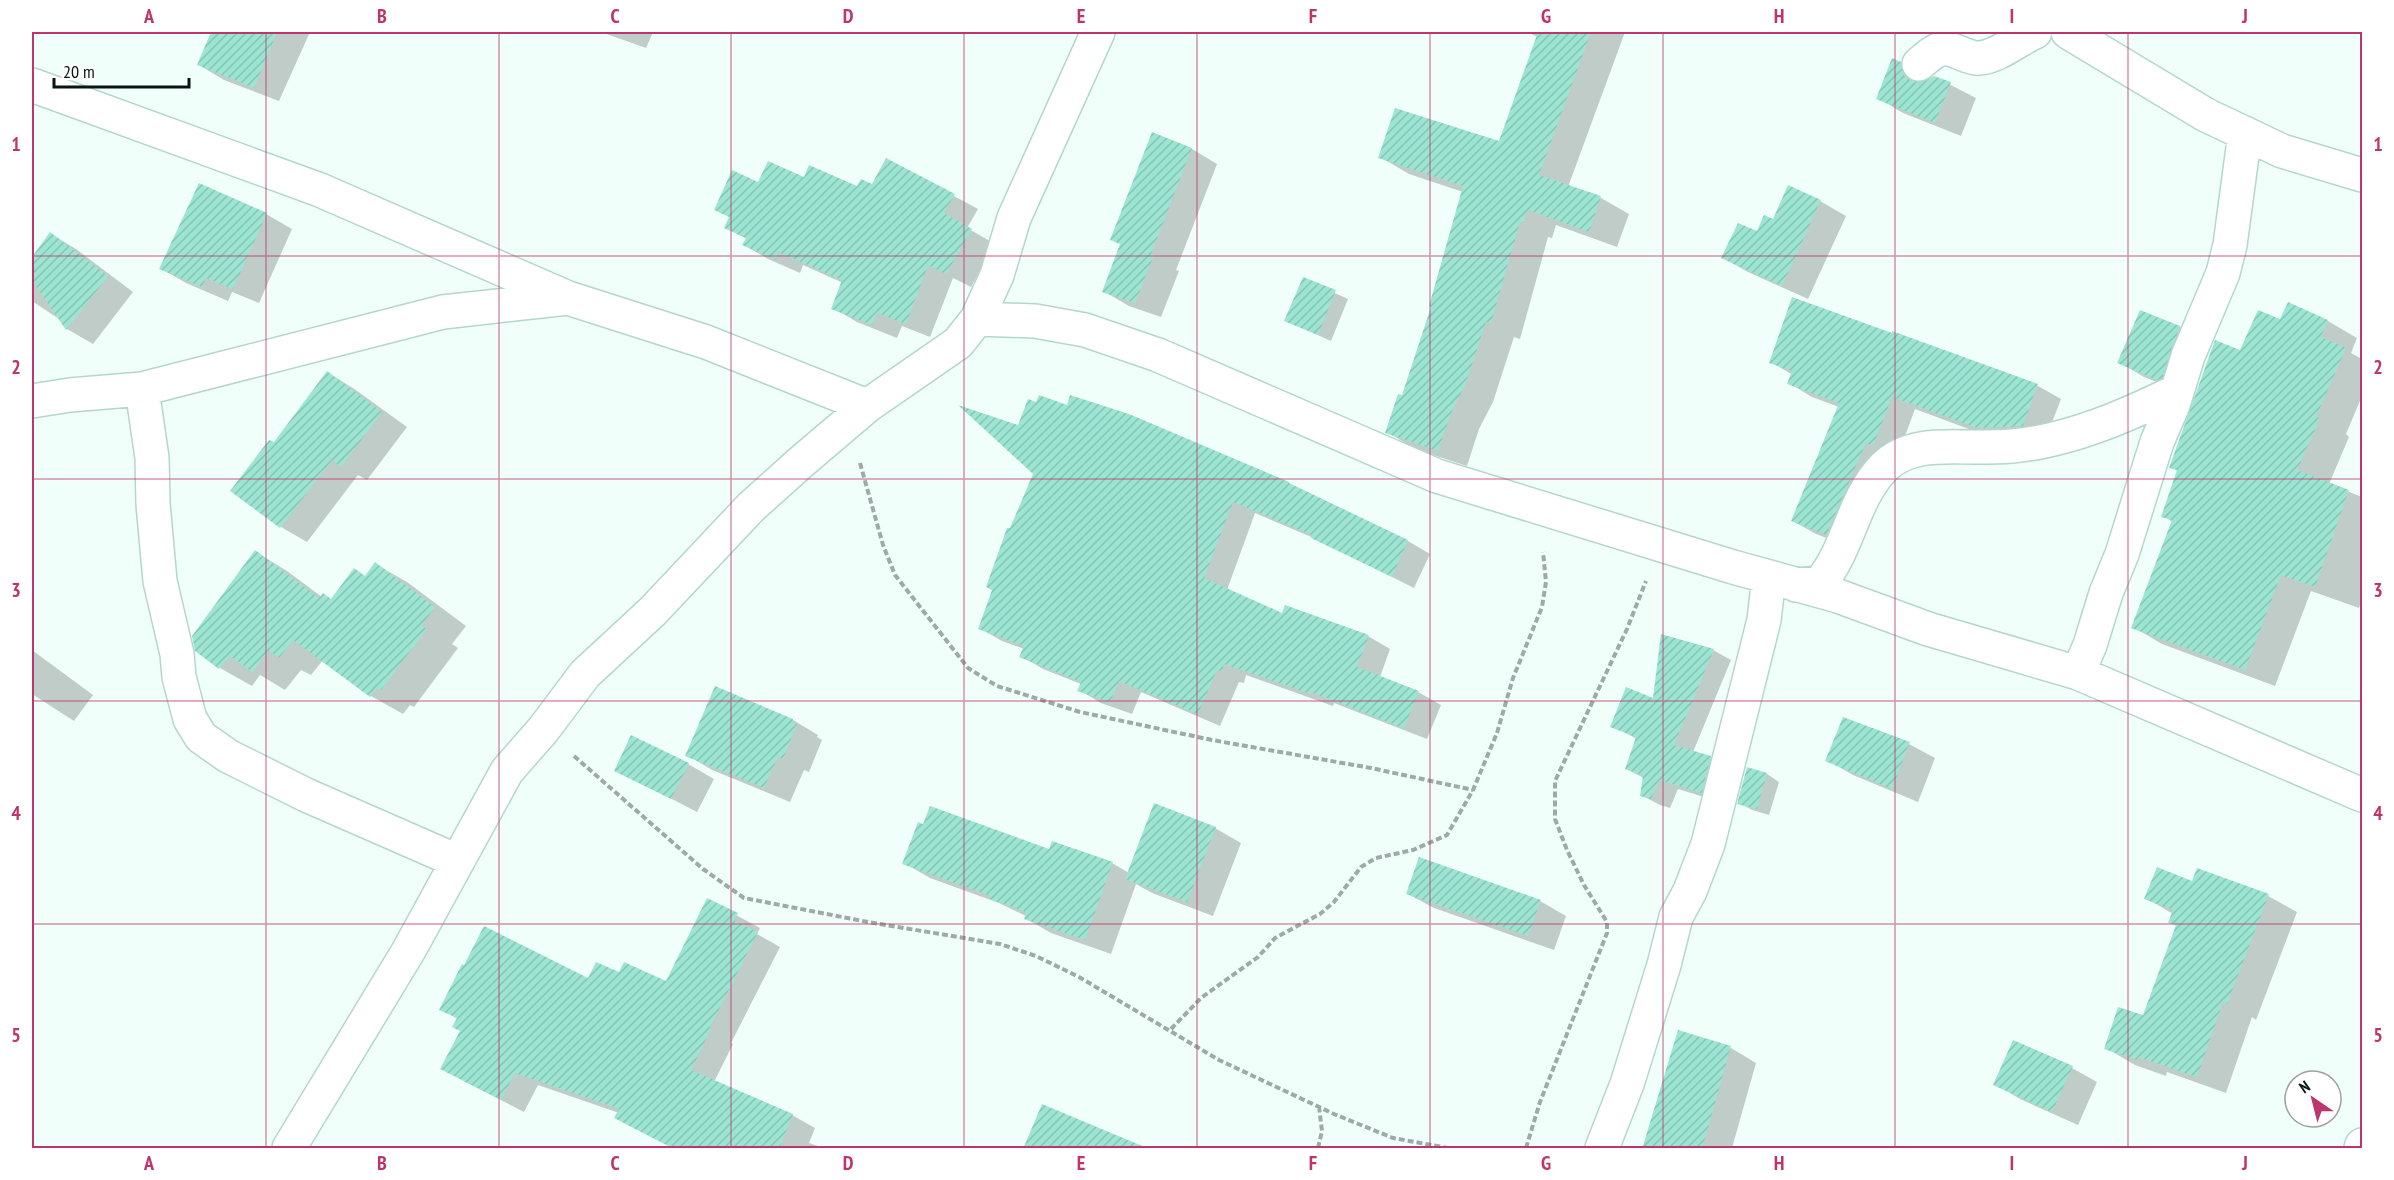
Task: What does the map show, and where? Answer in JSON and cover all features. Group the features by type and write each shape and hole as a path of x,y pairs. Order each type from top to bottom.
{"street":[{"path":"289,1149 409,950 507,771 543,730 585,674 653,611 751,507 858,414 958,343 977,319 997,275 1014,218 1098,32"},
{"path":"1919,64 1932,53 1955,40 1977,59 1990,56 2035,32"},
{"path":"2068,32 2206,115 2245,134 2282,151 2362,174"},
{"path":"32,85 320,190 568,298 706,342 858,414"},
{"path":"2078,673 2122,554 2157,442 2188,356 2223,273 2230,245 2245,134"},
{"path":"32,401 70,395 142,389 442,312 568,298"},
{"path":"977,319 1035,321 1085,330 1158,355 1437,476 1534,507 1838,596 1928,629 2078,673 2362,795"},
{"path":"142,389 152,458 153,504 160,581 177,654 179,677 190,719 201,737 228,756 306,795 457,861"},
{"path":"1782,581 1820,583 1837,558 1851,521 1867,490 1885,466 1903,454 1921,448 2013,446 2067,435 2147,406 2177,391"},
{"path":"1602,1149 1627,1084 1676,917 1690,891 1708,844 1764,620 1782,581"}],"path":[{"path":"858,414 868,497 895,575 968,668 998,686 1080,712 1473,790"},
{"path":"1171,1029 1201,998 1258,957 1275,938 1320,914 1334,902 1361,867 1376,858 1413,850 1447,835 1473,790 1497,733 1513,678 1542,607 1546,570 1534,507"},
{"path":"1526,1149 1540,1102 1607,933 1607,922 1584,885 1555,819 1555,781 1627,629 1660,544"},
{"path":"543,730 703,869 744,898 856,920 1000,944 1036,956 1079,977 1148,1019 1171,1029 1219,1060 1392,1138 1448,1149"},
{"path":"1318,1149 1322,1131 1319,1106"}],"building":[{"path":"211,32 277,32 254,88 197,65"},
{"path":"1538,32 1591,32 1539,175 1601,196 1589,232 1528,210 1523,223 1520,222 1491,323 1486,322 1465,385 1451,413 1438,451 1385,433 1398,394 1402,395 1431,307 1429,306 1463,186 1378,158 1395,108 1499,141"},
{"path":"1892,58 1901,62 1904,76 1912,81 1923,82 1934,76 1951,82 1935,123 1876,99"},
{"path":"1152,132 1192,148 1151,254 1154,255 1135,303 1102,292 1120,244 1110,240"},
{"path":"886,158 955,194 944,213 972,229 946,274 928,265 906,324 877,313 872,325 831,309 842,280 778,252 775,260 742,245 746,238 724,228 729,217 714,210 732,170 758,182 768,161 804,177 809,165 857,186 861,179 872,184"},
{"path":"199,183 267,213 233,289 206,278 202,287 159,269"},
{"path":"1788,185 1821,200 1782,286 1721,258 1738,223 1757,231 1764,215 1773,219"},
{"path":"50,232 108,276 66,330 32,280 32,257"},
{"path":"1303,277 1336,290 1318,335 1284,321"},
{"path":"1792,297 2038,384 2023,426 1977,428 1892,397 1873,446 1866,443 1826,535 1791,521 1839,403 1787,384 1792,371 1769,363"},
{"path":"2288,302 2328,320 2321,337 2346,348 2316,417 2320,418 2297,470 2349,490 2315,587 2281,575 2245,670 2131,628 2172,520 2161,517 2177,470 2169,468 2215,340 2240,350 2258,310 2280,319"},
{"path":"2140,310 2180,326 2162,378 2157,380 2117,363"},
{"path":"327,371 382,412 341,467 332,460 280,528 230,491 269,440 274,442"},
{"path":"1039,395 1067,405 1070,395 1129,414 1289,482 1408,540 1392,577 1311,538 1312,535 1233,502 1204,578 1282,613 1285,605 1369,635 1357,667 1419,691 1404,728 1311,692 1311,694 1224,664 1222,671 1217,670 1198,714 1119,681 1110,702 1077,691 1081,682 1019,657 1024,646 978,629 992,590 986,587 1007,528 1010,528 1033,474 958,405 1018,425 1028,399 1036,402"},
{"path":"255,550 319,598 323,593 331,599 354,568 365,576 375,562 435,607 422,625 427,629 381,690 377,688 370,697 293,640 279,658 269,651 252,672 230,656 219,669 195,651 192,636"},
{"path":"1661,634 1714,649 1674,745 1711,756 1702,793 1659,780 1651,799 1640,796 1643,775 1625,769 1636,737 1610,727 1626,687 1653,698"},
{"path":"715,686 793,719 792,722 797,724 783,759 778,757 764,788 685,756"},
{"path":"1843,717 1910,742 1892,789 1825,761"},
{"path":"631,735 689,763 671,799 614,771"},
{"path":"1747,767 1767,773 1757,809 1737,804"},
{"path":"1154,803 1216,827 1187,902 1125,879"},
{"path":"930,806 1049,849 1052,841 1113,862 1085,940 1024,919 1026,912 990,899 991,896 902,864 918,822 923,824"},
{"path":"1419,857 1541,900 1528,936 1406,894"},
{"path":"2157,867 2192,881 2197,868 2269,894 2227,1004 2223,1002 2197,1077 2138,1057 2137,1060 2104,1049 2118,1007 2143,1015 2176,925 2168,923 2173,910 2144,899"},
{"path":"707,898 738,913 734,921 758,932 691,1070 793,1114 779,1149 674,1149 614,1118 619,1109 515,1073 501,1100 440,1069 460,1031 452,1027 457,1018 439,1010 484,926 588,978 596,962 619,972 624,962 666,981"},
{"path":"1678,1030 1731,1046 1702,1149 1642,1149"},
{"path":"2013,1040 2073,1066 2052,1112 1993,1085"},
{"path":"1042,1104 1147,1148 1147,1149 1023,1149"}]}
